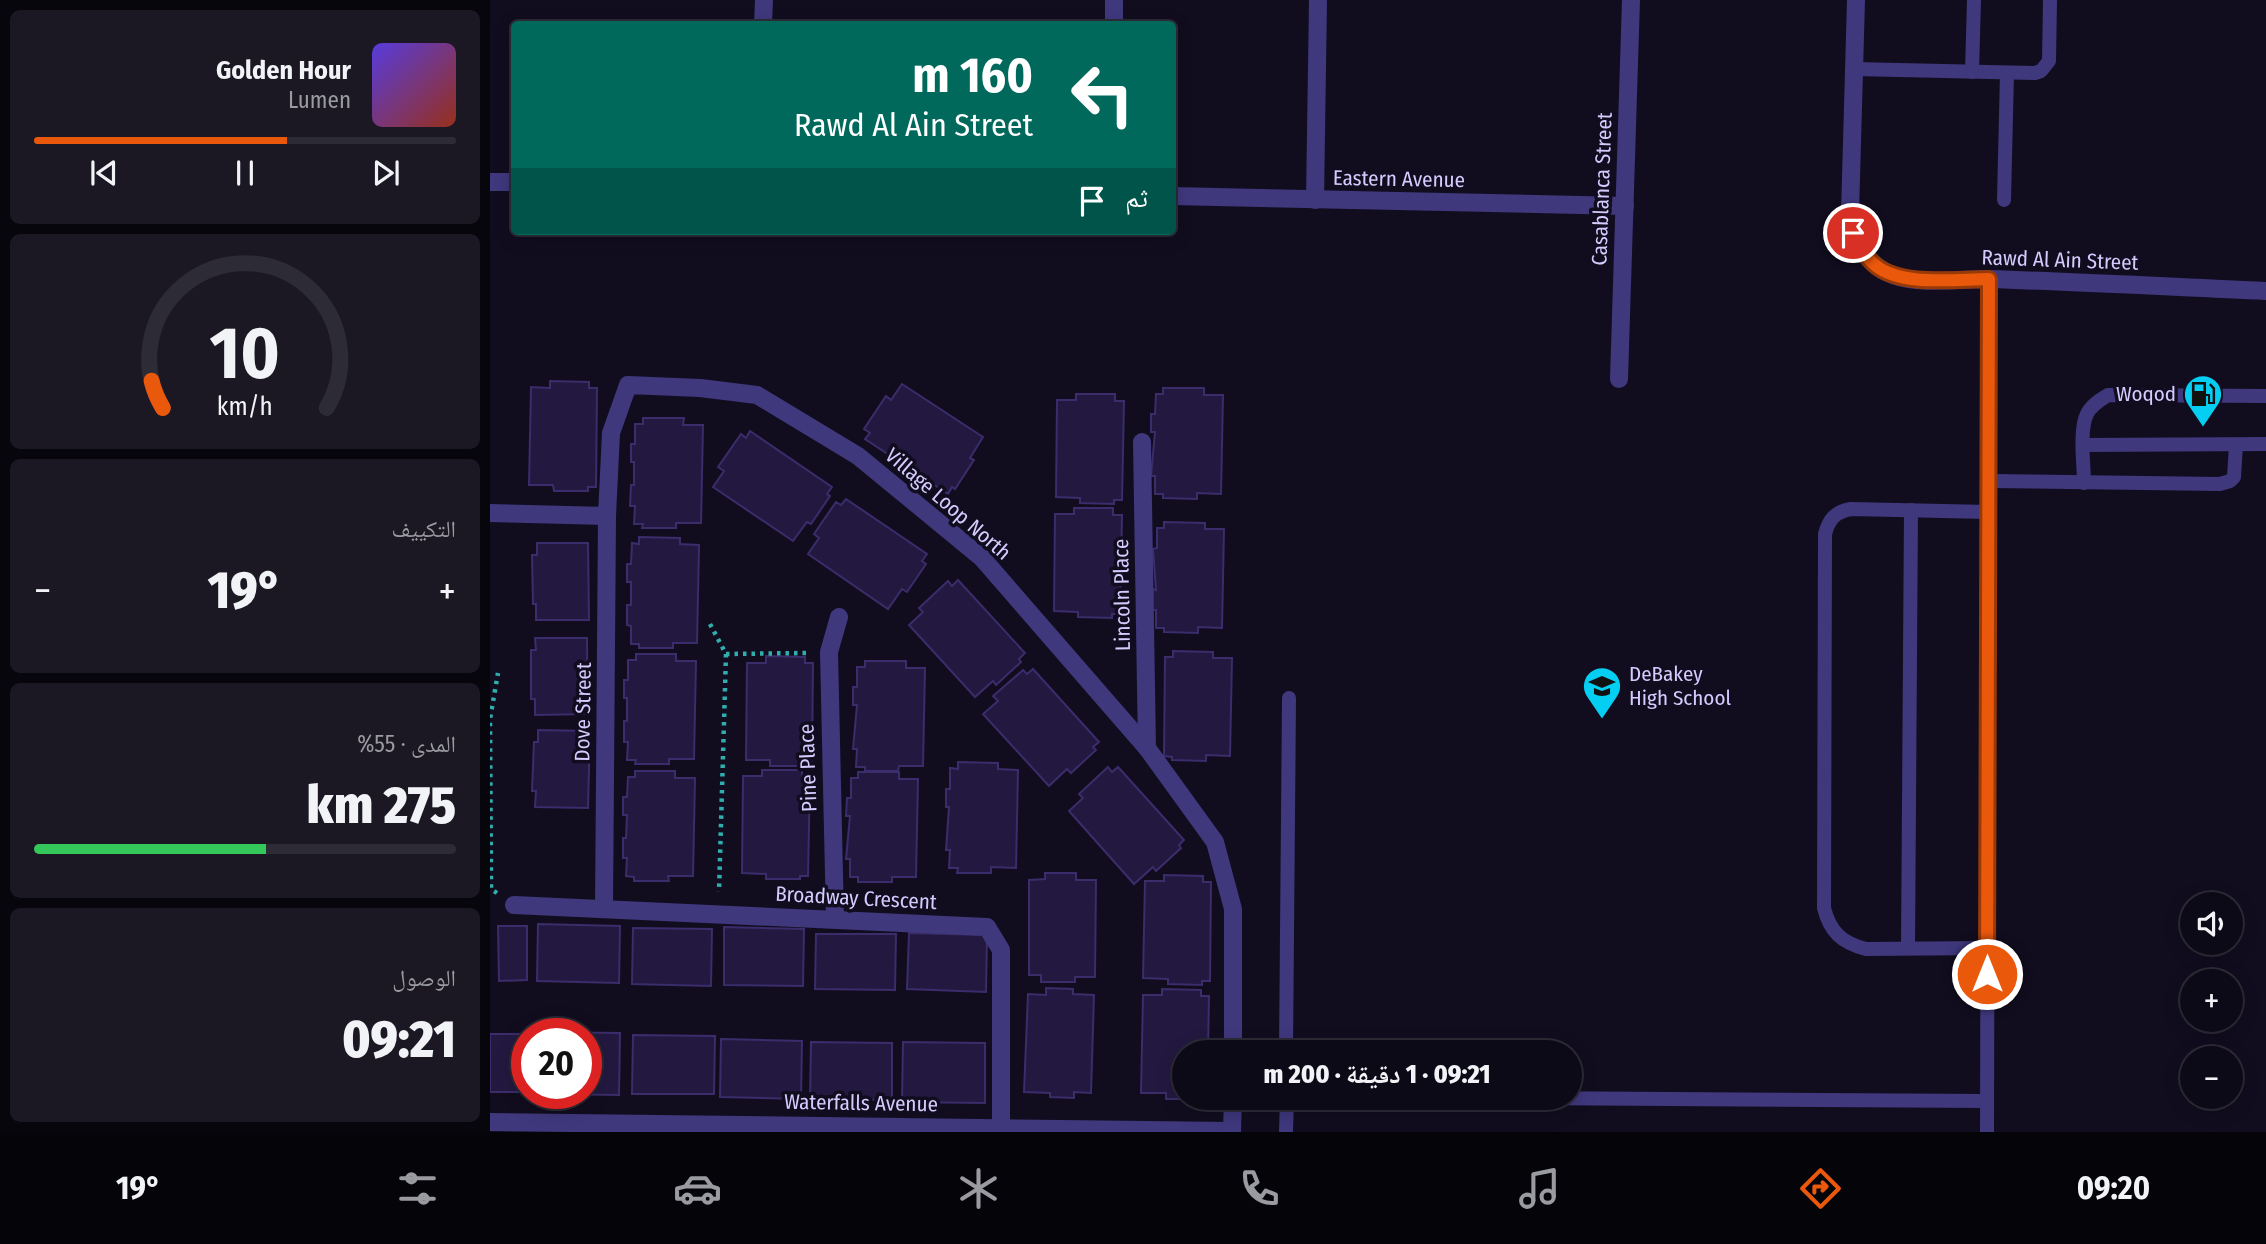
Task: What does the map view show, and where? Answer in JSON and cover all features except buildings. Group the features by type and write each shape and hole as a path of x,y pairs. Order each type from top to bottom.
{"street":[{"path":"763,21 764,0"},
{"path":"1114,0 1114,21"},
{"path":"1315,200 1318,0"},
{"name":"Casablanca Street","path":"1619,379 1631,0"},
{"name":"Rawd Al Ain Street","path":"1856,0 1850,213 1853,233 1862,251 1875,265 1893,275 1913,279 1989,279 2266,291"},
{"path":"490,182 511,182"},
{"name":"Eastern Avenue","path":"1176,196 1625,206"},
{"name":"Village Loop North","path":"607,516 611,433 628,386 700,388 757,395 858,456 982,558 1147,748 1215,842 1233,909 1233,1040"},
{"name":"Lincoln Place","path":"1142,442 1147,748"},
{"path":"490,513 607,516"},
{"name":"Dove Street","path":"604,908 607,516"},
{"name":"Pine Place","path":"835,919 829,652 839,617"},
{"name":"Broadway Crescent","path":"514,905 987,928 1001,950 1001,1130"},
{"path":"1232,1132 1233,1110"},
{"name":"Waterfalls Avenue","path":"490,1122 1232,1132"}],"lane":[{"path":"1972,72 1974,0"},
{"path":"1853,69 2035,73 2049,61 2050,0"},
{"path":"2004,200 2007,74"},
{"path":"1987,1132 1989,279"},
{"path":"2084,483 2084,427 2087,414 2096,402 2108,395 2266,397"},
{"path":"2084,445 2266,443"},
{"path":"1990,481 2225,483 2234,477 2236,445"},
{"path":"1988,948 1867,948 1851,945 1837,936 1828,923 1824,908 1825,534 1828,524 1833,516 1850,509 1989,512"},
{"path":"1908,948 1911,510"},
{"path":"1286,1040 1289,698"},
{"path":"1582,1098 1987,1101"},
{"path":"1286,1132 1287,1110"}],"path":[{"path":"710,624 726,654 718,913"},
{"path":"726,654 829,652"},
{"path":"498,673 491,719 491,889 514,905"}],"place":[{"name":"Woqod","path":"2203,428"},
{"name":"DeBakey High School","path":"1602,720"}],"route":[{"path":"1853,233 1862,251 1875,265 1893,275 1913,279 1989,279 1987,974"}]}
